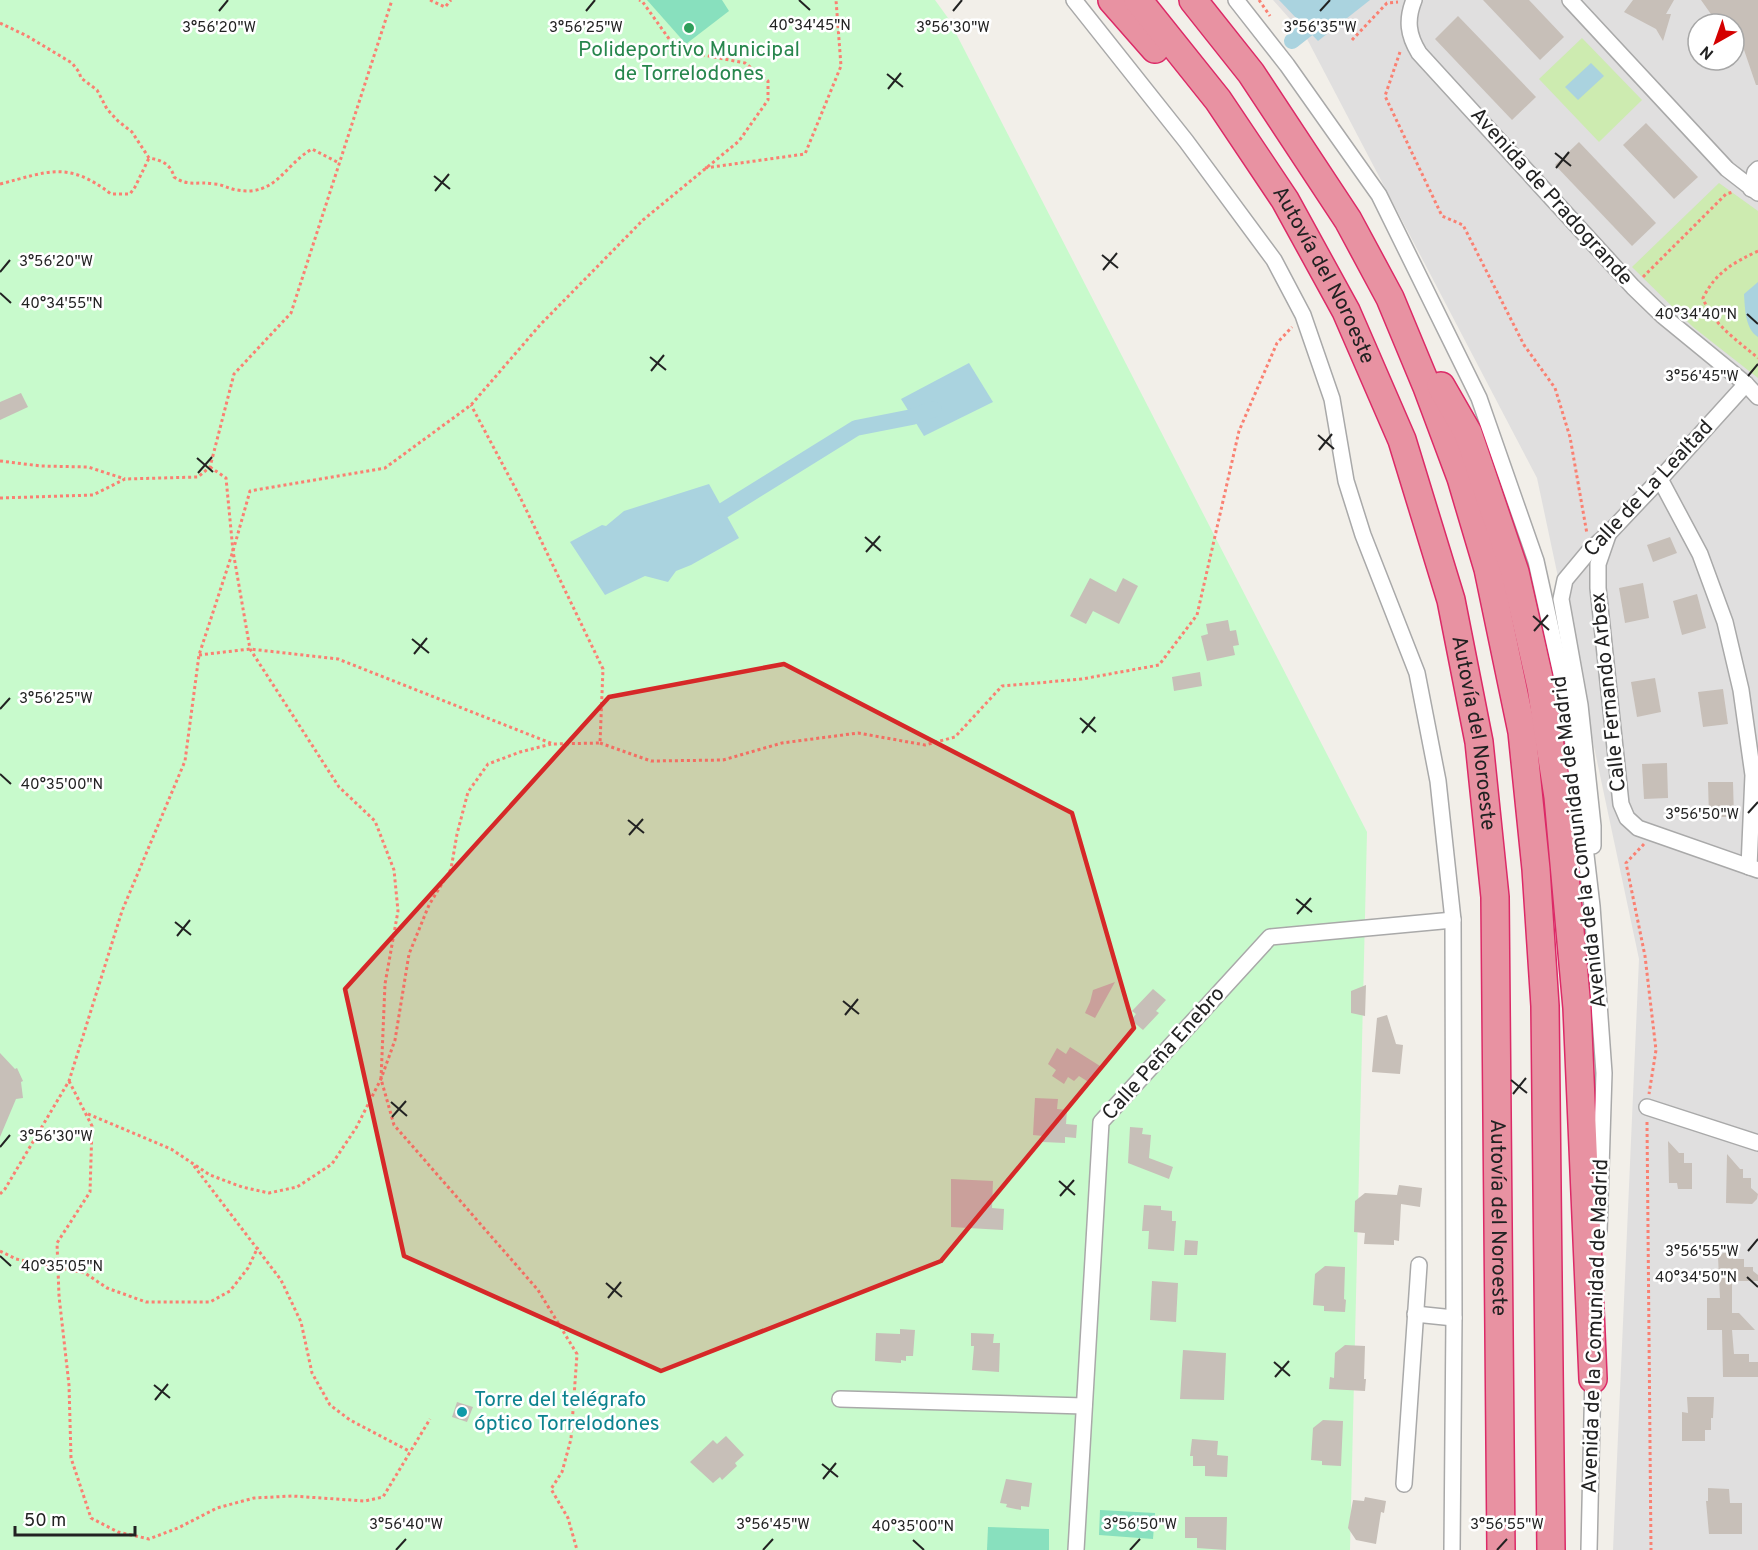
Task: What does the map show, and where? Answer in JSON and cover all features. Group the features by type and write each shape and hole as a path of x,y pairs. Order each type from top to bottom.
{"highway":[{"path":"1112,0 1285,200"},
{"name":"Autovía del Noroeste","path":"1138,0 1218,100 1285,200 1346,311 1402,440 1452,600 1479,742 1495,897 1501,1550"},
{"name":"Autovía del Noroeste","path":"1193,0 1251,73 1271,103 1348,220 1390,298 1461,478 1488,569 1522,732 1536,869 1545,1006 1551,1550"},
{"path":"1390,298 1468,433 1515,573 1541,687 1558,797 1577,1008 1593,1379"}],"street":[{"path":"1074,0 1186,141 1274,260 1303,315 1332,399 1347,481 1363,535 1416,673 1438,781 1453,920 1452,1550"},
{"name":"Avenida de la Comunidad de Madrid","path":"1236,0 1287,65 1379,195 1479,398 1536,561 1569,710 1592,906 1604,1073 1589,1550"},
{"path":"1408,26 1409,13 1414,0"},
{"path":"1570,0 1727,169 1755,191"},
{"name":"Avenida de Pradogrande","path":"1408,26 1419,53 1634,287 1663,316 1746,384 1758,397"},
{"path":"1755,191 1755,172 1758,169"},
{"name":"Calle de La Lealtad","path":"1592,906 1593,826 1580,705 1561,599 1565,580 1590,550 1660,479 1746,384"},
{"path":"1660,479 1700,554 1725,622 1741,690 1753,775 1754,868"},
{"name":"Calle Fernando Arbex","path":"1609,533 1598,564 1598,588 1621,804 1627,818 1638,828 1754,868"},
{"name":"Calle Peña Enebro","path":"1076,1550 1101,1122 1270,937 1453,920"},
{"path":"1647,1107 1758,1143"},
{"path":"1404,1484 1419,1265"},
{"path":"1415,1314 1454,1318"},
{"path":"840,1400 1084,1406"}],"path":[{"path":"0,461 41,466 88,466 125,478 198,477 210,467 234,374 291,313 392,0"},
{"path":"430,0 446,7 451,0"},
{"path":"0,1194 69,1081 122,911 185,761 199,655 250,491 385,468 471,405 540,325 644,220 739,141 768,100 768,81 745,63 677,50 639,0"},
{"path":"704,168 805,154 841,66 836,0"},
{"path":"1352,39 1387,3 1414,0"},
{"path":"0,23 72,63 81,78 98,90 107,109 132,132 149,158 160,160 172,169 174,177 184,184 198,182 217,184 237,190 257,190 272,185 301,155 312,149 339,164"},
{"path":"1408,26 1385,96 1442,216 1463,225 1524,345 1555,387 1570,437 1590,550"},
{"path":"0,184 44,172 58,171 72,173 97,183 111,194 130,194 149,158"},
{"path":"1634,287 1725,194 1755,191"},
{"path":"1758,252 1737,262 1711,282 1703,298 1708,310 1722,327 1758,358"},
{"path":"86,1114 171,1149 210,1175 242,1187 269,1193 297,1187 332,1164 356,1128 381,1079 395,1040 409,954 429,905 451,869 468,792 488,764 520,752 553,744 600,743 651,760 723,760 782,743 858,733 925,745 955,737 1002,686 1082,680 1160,665 1197,615 1239,431 1276,343 1295,324 1299,335"},
{"path":"471,405 520,497 603,669 600,743"},
{"path":"210,467 226,478 233,551 250,649 339,787 375,821 394,870 398,911 386,984 381,1079 394,1125 537,1290 577,1354 571,1439 562,1472 551,1489 568,1518 577,1550"},
{"path":"0,498 93,495 125,478"},
{"path":"199,655 250,649 338,659 553,744"},
{"path":"1652,1550 1647,1107 1656,1050 1645,956 1626,863 1654,834"},
{"path":"69,1081 92,1126 90,1192 57,1243 59,1296 69,1385 70,1458 91,1518 118,1532 149,1539 178,1528 217,1508 254,1498 292,1496 365,1501 383,1497 430,1419"},
{"path":"192,1163 258,1247 280,1280 301,1322 312,1373 330,1405 359,1425 409,1451"},
{"path":"0,1251 16,1259 85,1274 107,1288 146,1302 210,1302 230,1291 248,1268 258,1247"}],"highlighted area":[{"path":"784,664 1072,813 1134,1028 941,1261 661,1371 404,1256 345,989 609,697"}],"shaded area":[{"path":"1273,0 1758,0 1758,1550 1613,1550 1639,959 1537,478 1306,37"}],"green space":[{"path":"0,0 935,0 948,18 1367,832 1350,1550 0,1550"},
{"name":"Polideportivo Municipal de Torrelodones","path":"647,0 722,0 729,11 686,44"},
{"path":"1582,38 1642,100 1599,142 1539,79"},
{"path":"1719,183 1758,211 1758,378 1693,327 1632,267"},
{"path":"1100,1510 1155,1513 1153,1539 1099,1535"},
{"path":"988,1527 1049,1529 1049,1550 987,1550"}],"water":[{"path":"1279,0 1370,0 1318,41"},
{"path":"1591,63 1604,76 1578,100 1565,87"},
{"path":"1758,282 1758,337 1748,324 1744,294"},
{"path":"969,363 993,402 924,436 901,399"},
{"path":"709,484 739,538 676,571 668,582 645,576 605,595 570,542 602,525 606,526 624,511"}],"building":[{"path":"1483,0 1529,0 1564,37 1540,60"},
{"path":"1633,0 1674,0 1666,14 1671,14 1663,41 1656,29 1624,12"},
{"path":"1701,0 1758,0 1758,85 1756,85 1746,56 1746,12 1710,12"},
{"path":"1458,16 1536,97 1512,120 1435,39"},
{"path":"1646,123 1698,177 1674,199 1623,145"},
{"path":"1579,142 1656,223 1632,246 1555,165"},
{"path":"21,393 28,407 0,420 0,402"},
{"path":"1670,537 1677,553 1653,562 1647,545"},
{"path":"1090,578 1116,592 1123,578 1138,586 1119,624 1093,611 1086,624 1070,616"},
{"path":"1643,583 1649,618 1625,623 1619,588"},
{"path":"1697,594 1706,628 1682,635 1673,601"},
{"path":"1228,620 1230,631 1236,630 1239,645 1233,646 1235,655 1207,661 1201,636 1208,634 1206,624"},
{"path":"1200,672 1202,686 1174,691 1172,677"},
{"path":"1655,678 1661,712 1637,717 1631,682"},
{"path":"1723,689 1728,724 1703,727 1698,692"},
{"path":"1667,763 1668,798 1644,799 1642,764"},
{"path":"1708,782 1733,782 1734,817 1709,817"},
{"path":"1115,982 1095,1018 1085,1013 1093,990"},
{"path":"1366,985 1365,1016 1351,1013 1351,991"},
{"path":"1153,989 1166,1000 1156,1011 1159,1013 1143,1030 1131,1020 1136,1014 1132,1011"},
{"path":"1387,1015 1396,1044 1403,1045 1400,1074 1372,1072 1377,1018"},
{"path":"1070,1047 1100,1066 1090,1083 1079,1076 1074,1081 1068,1077 1064,1084 1052,1076 1056,1070 1048,1064 1057,1048 1066,1054"},
{"path":"0,1053 15,1069 17,1068 23,1081 21,1082 23,1098 16,1099 0,1137"},
{"path":"1035,1098 1058,1099 1057,1109 1067,1110 1066,1124 1077,1125 1076,1138 1065,1137 1065,1143 1043,1142 1043,1136 1033,1135"},
{"path":"1130,1127 1143,1128 1142,1134 1151,1135 1149,1158 1173,1167 1169,1179 1128,1163"},
{"path":"1668,1141 1679,1153 1684,1153 1684,1163 1692,1163 1692,1189 1678,1189 1677,1183 1669,1183"},
{"path":"1727,1154 1740,1169 1743,1169 1743,1178 1751,1178 1751,1188 1758,1194 1752,1204 1726,1203"},
{"path":"951,1179 993,1181 992,1208 1004,1209 1003,1230 951,1227"},
{"path":"1399,1185 1422,1188 1420,1207 1401,1204 1399,1241 1394,1240 1394,1245 1364,1244 1365,1233 1354,1232 1355,1201 1365,1193 1397,1195"},
{"path":"1144,1205 1161,1206 1161,1210 1172,1211 1172,1221 1176,1221 1174,1251 1148,1249 1149,1231 1142,1231"},
{"path":"1185,1240 1198,1241 1197,1255 1184,1255"},
{"path":"1723,1253 1728,1253 1733,1259 1744,1259 1744,1267 1753,1267 1753,1271 1758,1275 1758,1281 1732,1281 1732,1313 1739,1313 1755,1330 1732,1330 1734,1354 1749,1354 1749,1362 1758,1362 1758,1377 1723,1377 1722,1330 1707,1330 1707,1298 1720,1298 1718,1257"},
{"path":"1325,1266 1345,1267 1345,1312 1324,1311 1324,1306 1313,1305 1315,1274"},
{"path":"1152,1281 1178,1283 1176,1322 1150,1320"},
{"path":"900,1329 915,1330 913,1356 906,1356 906,1361 901,1360 901,1363 875,1361 876,1333 900,1334"},
{"path":"971,1333 994,1334 993,1343 1000,1343 999,1372 972,1370 974,1346 971,1346"},
{"path":"1345,1345 1365,1346 1365,1391 1329,1389 1330,1377 1334,1378 1335,1353"},
{"path":"1183,1350 1226,1353 1224,1400 1180,1399"},
{"path":"1687,1397 1714,1397 1711,1430 1705,1430 1705,1441 1682,1441 1682,1412 1688,1413"},
{"name":"Torre del telégrafo óptico Torrelodones","path":"457,1402 473,1407 467,1422 452,1417"},
{"path":"1323,1420 1343,1421 1341,1466 1322,1465 1322,1461 1311,1460 1313,1428"},
{"path":"726,1436 744,1455 735,1463 737,1466 722,1480 720,1477 713,1483 690,1462 713,1440 717,1444"},
{"path":"1192,1439 1218,1441 1217,1455 1228,1456 1227,1477 1205,1476 1205,1466 1193,1466 1193,1456 1190,1456"},
{"path":"1006,1479 1032,1483 1029,1507 1021,1506 1021,1510 1006,1507 1007,1504 1000,1503"},
{"path":"1708,1488 1729,1489 1730,1503 1742,1503 1742,1534 1709,1534 1706,1501 1708,1501"},
{"path":"1365,1497 1386,1501 1384,1513 1381,1512 1376,1544 1356,1540 1348,1528 1353,1500 1364,1501"},
{"path":"1185,1517 1227,1517 1226,1550 1197,1548 1197,1538 1185,1538"}],"waterway":[{"path":"1292,41 1344,0"},
{"path":"724,510 856,428 912,417 934,409"}],"place":[{"name":"Polideportivo Municipal de Torrelodones","path":"689,28"},
{"name":"Torre del telégrafo óptico Torrelodones","path":"462,1412"}]}
